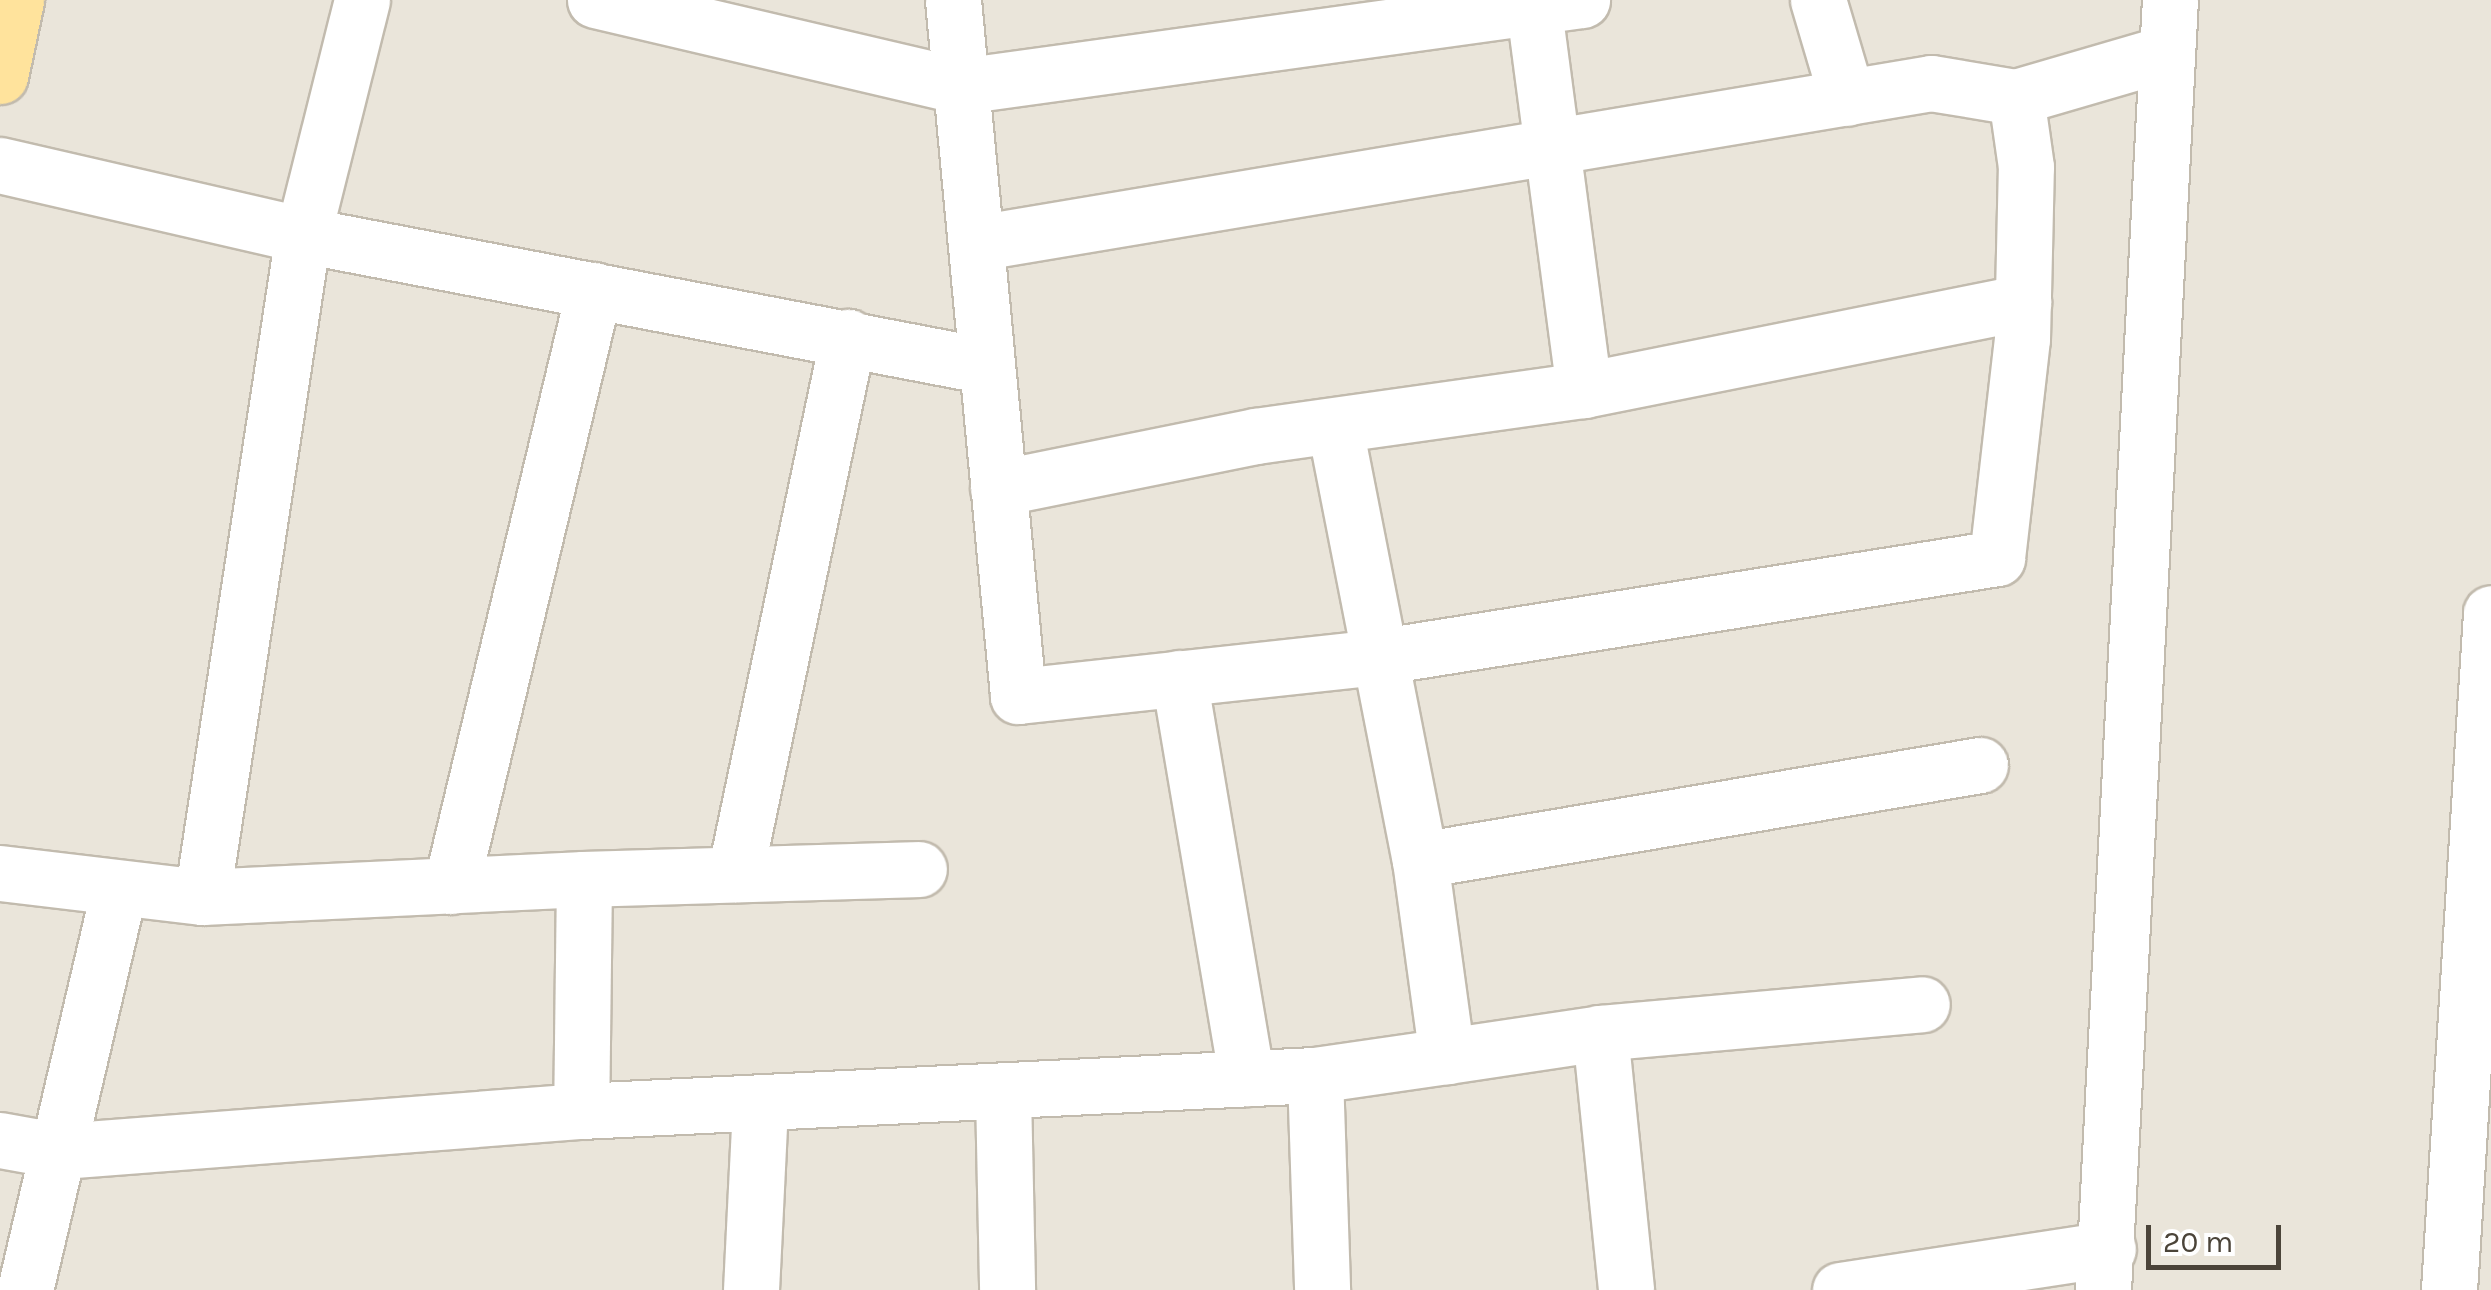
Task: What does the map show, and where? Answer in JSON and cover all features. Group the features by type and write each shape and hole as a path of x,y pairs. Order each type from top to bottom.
{"main road":[{"path":"0,76 16,0"}],"street":[{"path":"202,897 304,235 362,0"},
{"path":"595,0 961,86 1550,2 1554,149 1584,390"},
{"path":"953,0 1018,696 1378,657 1998,558 2023,302 2026,168 2016,97"},
{"path":"1818,0 1847,98"},
{"path":"1840,1290 2106,1269 2163,54 2170,0"},
{"path":"976,244 1931,83 2016,97 2163,54"},
{"path":"0,165 304,235 987,366"},
{"path":"451,886 594,290"},
{"path":"998,488 1335,428 1584,390 2023,302"},
{"path":"735,874 848,338"},
{"path":"1335,428 1420,860 1447,1056"},
{"path":"2449,1290 2491,614"},
{"path":"1178,678 1246,1078"},
{"path":"1420,860 1980,766"},
{"path":"0,872 118,893 202,897 584,879 919,869"},
{"path":"581,1111 584,879"},
{"path":"24,1290 61,1151 118,893"},
{"path":"0,1140 61,1151 581,1111 760,1108 1315,1075 1600,1034 1922,1004"},
{"path":"1600,1034 1626,1290"},
{"path":"1315,1075 1322,1290"},
{"path":"1003,1093 1007,1290"},
{"path":"752,1290 760,1108"}],"shaded area":[{"path":"0,0 2491,0 2491,1290 0,1290"}]}
